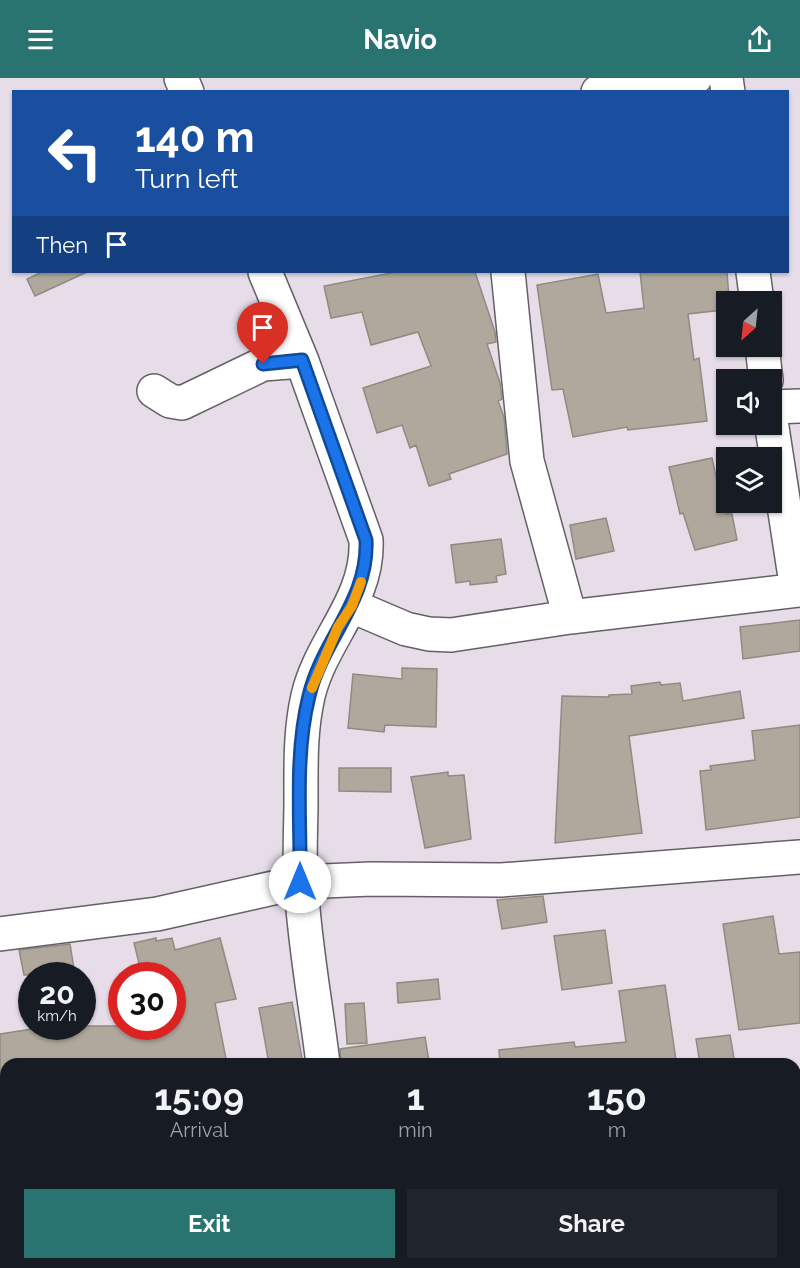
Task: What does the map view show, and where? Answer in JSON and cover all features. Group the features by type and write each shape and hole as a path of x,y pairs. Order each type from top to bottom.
{"street":[{"path":"612,90 695,78"},
{"path":"265,273 302,360 366,540 367,560 352,606 338,627 313,684 301,737 300,882 322,1058"},
{"path":"508,273 527,461 570,616"},
{"path":"753,273 756,291"},
{"path":"154,392 170,400 182,402 263,364 302,360"},
{"path":"782,406 800,406"},
{"path":"352,606 406,629 429,634 472,633 570,616 799,590 773,435"},
{"path":"0,934 157,914 300,882 501,880 800,857"}],"building":[{"path":"40,273 85,273 35,296 27,279"},
{"path":"391,273 475,273 495,332 496,342 487,344 500,383 502,399 498,401 504,417 507,454 449,474 451,479 429,486 416,445 410,448 402,425 377,433 363,388 431,366 418,332 371,345 362,312 331,318 324,286"},
{"path":"640,273 727,273 728,291 716,291 716,311 688,314 694,360 699,358 707,421 628,430 627,427 573,437 563,389 552,390 537,285 598,274 606,313 644,308"},
{"path":"712,458 716,476 716,513 732,514 737,540 695,550 683,513 680,514 669,467"},
{"path":"606,518 614,551 576,559 570,525"},
{"path":"501,539 506,574 496,576 497,582 470,585 470,581 456,583 451,545"},
{"path":"800,620 800,651 743,659 740,627"},
{"path":"402,668 437,669 436,727 385,725 384,732 348,728 353,674 402,679"},
{"path":"660,682 661,685 680,683 683,701 740,691 744,718 629,736 642,833 555,843 562,696 609,697 609,695 632,694 631,686"},
{"path":"800,725 800,817 706,830 700,771 711,770 710,766 755,760 752,731"},
{"path":"339,768 391,768 391,792 339,791"},
{"path":"448,772 448,776 464,775 471,839 425,848 411,777"},
{"path":"543,896 547,922 502,929 497,900"},
{"path":"773,916 779,954 800,952 800,1023 739,1030 723,924"},
{"path":"605,930 612,983 562,990 554,936"},
{"path":"156,938 156,941 172,938 175,950 220,938 236,999 215,1003 226,1058 0,1058 0,1034 18,1031 18,1040 96,1040 96,1026 108,1026 108,1040 186,1040 186,962 139,962 134,943"},
{"path":"70,944 73,962 21,962 19,950"},
{"path":"438,979 440,999 398,1003 397,983"},
{"path":"665,985 676,1058 500,1058 499,1050 574,1042 575,1047 626,1042 619,991"},
{"path":"292,1002 302,1058 268,1058 259,1008"},
{"path":"364,1003 367,1043 347,1044 345,1004"},
{"path":"730,1035 734,1058 699,1058 696,1039"},
{"path":"425,1037 428,1058 341,1058 340,1049"}],"slow traffic":[{"path":"312,688 338,627 352,606 361,582"}],"route":[{"path":"263,364 284,360 302,360 366,540 367,560 362,580 352,606 338,627 309,693 301,737 300,882"}]}
